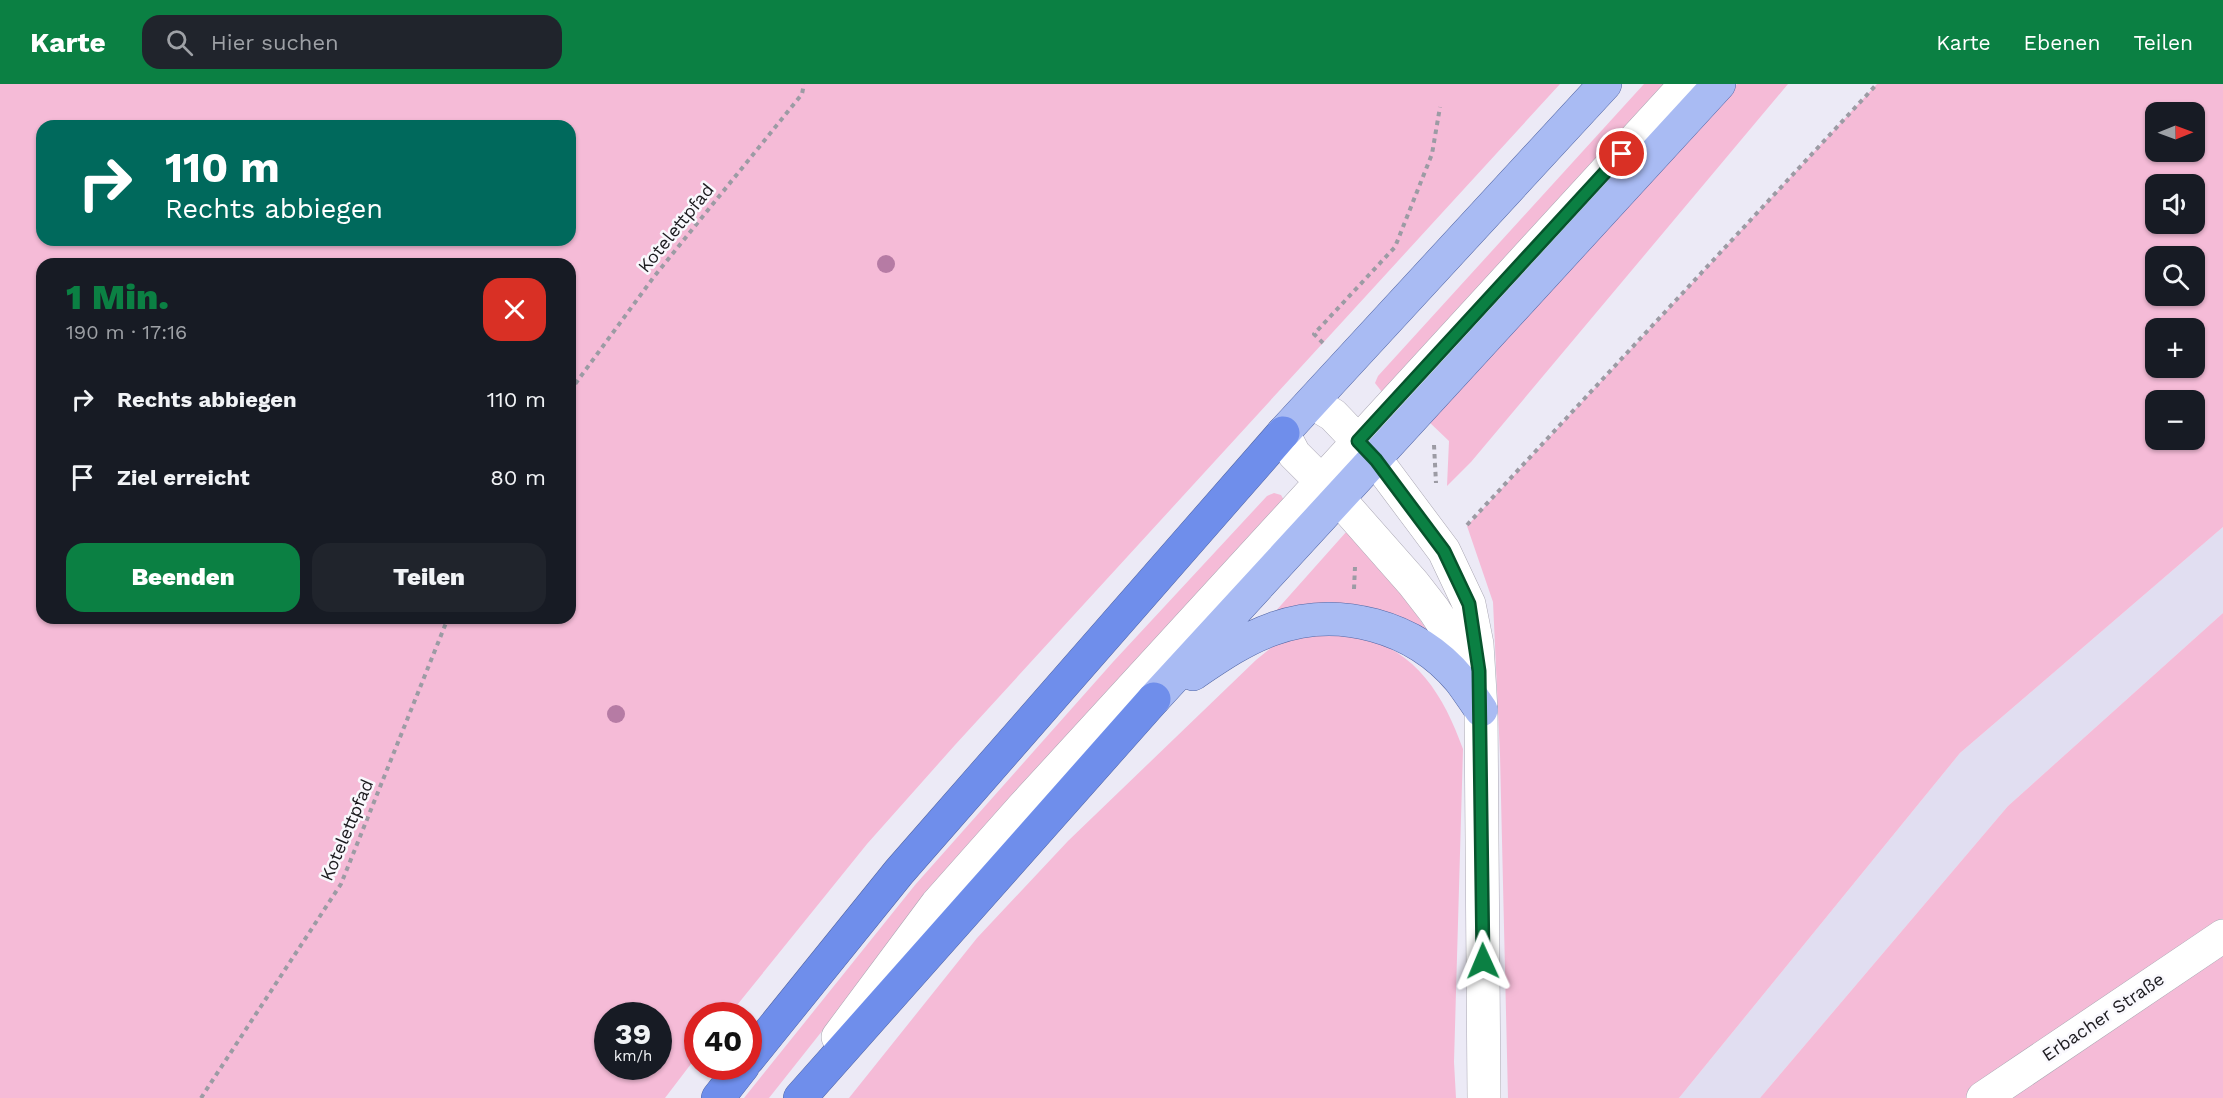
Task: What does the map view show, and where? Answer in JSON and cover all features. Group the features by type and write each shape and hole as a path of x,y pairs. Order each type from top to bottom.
{"highway":[{"path":"762,1042 899,872 1283,433"},
{"path":"801,1098 1154,699"},
{"path":"718,1098 732,1080"}],"main road":[{"path":"1283,433 1605,84"},
{"path":"1154,699 1330,490 1719,84"},
{"path":"1154,699 1245,641 1271,629 1306,620 1353,620 1377,625 1420,646 1459,679 1481,710"}],"street":[{"path":"1367,450 1686,84"},
{"path":"1313,403 1333,415 1367,450 1444,551 1469,604 1477,644 1481,710 1484,1098"},
{"path":"1283,433 1294,454 1330,490 1413,583 1444,626 1465,665 1481,710"},
{"path":"793,1098 937,904 1024,806 1330,490"},
{"name":"Erbacher Straße","path":"1983,1098 2223,936"}],"path":[{"name":"Kotelettpfad","path":"576,383 653,278 802,94 804,84"},
{"path":"1444,551 1877,84"},
{"path":"1325,345 1314,334 1395,247 1432,154 1440,107"},
{"path":"1426,438 1434,445 1435,454 1436,482 1429,490"},
{"path":"1353,620 1355,562"},
{"name":"Kotelettpfad","path":"201,1098 341,884 446,624"}],"shaded area":[{"path":"0,84 1560,84 955,745 867,844 739,1002 684,1002 684,1073 665,1098 0,1098"},
{"path":"1644,84 1671,84 1382,392 1375,383 1378,376"},
{"path":"1737,84 1788,84 1471,462 1447,486 1449,441 1427,420"},
{"path":"1877,84 2223,84 2223,527 1960,753 1679,1098 1508,1098 1500,755 1493,602 1467,526"},
{"path":"1274,493 1281,495 1285,502 853,992 769,1098 744,1098 758,1080 762,1080 762,1076 915,885 1113,662 1267,496"},
{"path":"2223,527 2223,613 2008,806 1760,1098 1679,1098 1960,753"},
{"path":"1347,531 1407,601 1437,647 1390,616 1371,607 1343,604 1274,613"},
{"path":"2223,613 2223,1098 1760,1098 2008,806"},
{"path":"1308,635 1359,636 1379,643 1412,664 1437,694 1463,749 1454,1062 1456,1098 849,1098 977,938 1068,841 1256,660 1277,643"}],"route":[{"path":"1483,961 1481,710 1477,644 1469,604 1444,551 1376,460 1358,441 1622,154"}]}
